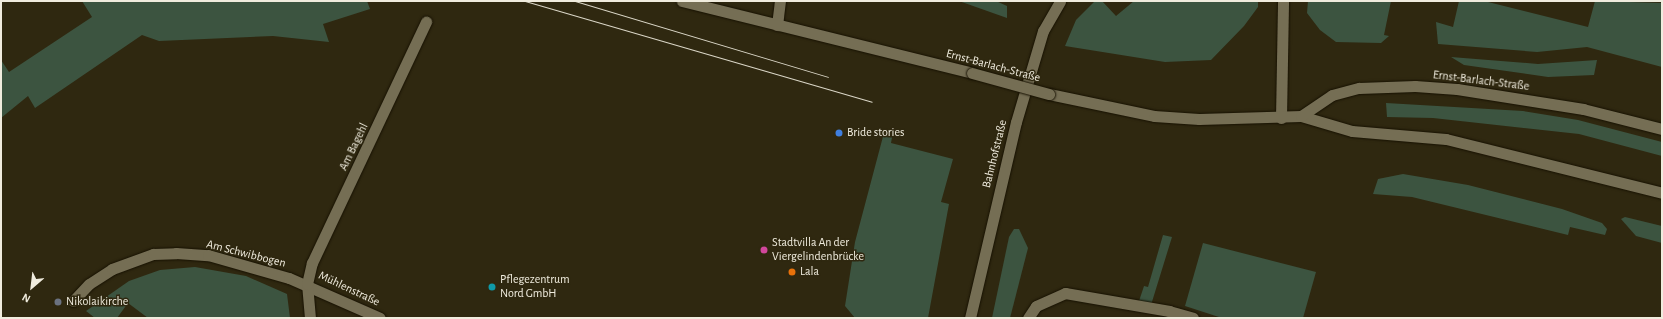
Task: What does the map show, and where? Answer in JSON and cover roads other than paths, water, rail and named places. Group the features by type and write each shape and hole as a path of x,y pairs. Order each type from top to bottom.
{"main road":[{"name":"Ernst-Barlach-Straße","path":"682,1 972,73 1049,94 1154,116 1281,118 1301,116 1352,131 1446,139 1662,193"},
{"path":"777,25 780,1"},
{"name":"Bahnhofstraße","path":"970,318 1016,122 1044,31 1060,1"},
{"path":"1281,118 1283,1"},
{"name":"Am Bagehl","path":"310,318 307,284 312,263 426,22"},
{"name":"Ernst-Barlach-Straße","path":"1301,116 1332,95 1359,88 1415,86 1457,89 1583,109 1662,129"},
{"name":"Am Schwibbogen","path":"74,301 89,284 112,269 153,254 208,255 307,284"},
{"name":"Mühlenstraße","path":"307,284 380,318"},
{"path":"1028,318 1036,306 1065,293 1169,310 1193,318"}],"tram line":[{"path":"525,1 872,102"},
{"path":"575,1 828,77"}],"place":[{"name":"Bride stories","path":"839,133"},
{"name":"Stadtvilla An der Viergelindenbrücke","path":"764,250"},
{"name":"Lala","path":"792,272"},
{"name":"Pflegezentrum Nord GmbH","path":"492,287"},
{"name":"Nikolaikirche","path":"58,302"}]}
